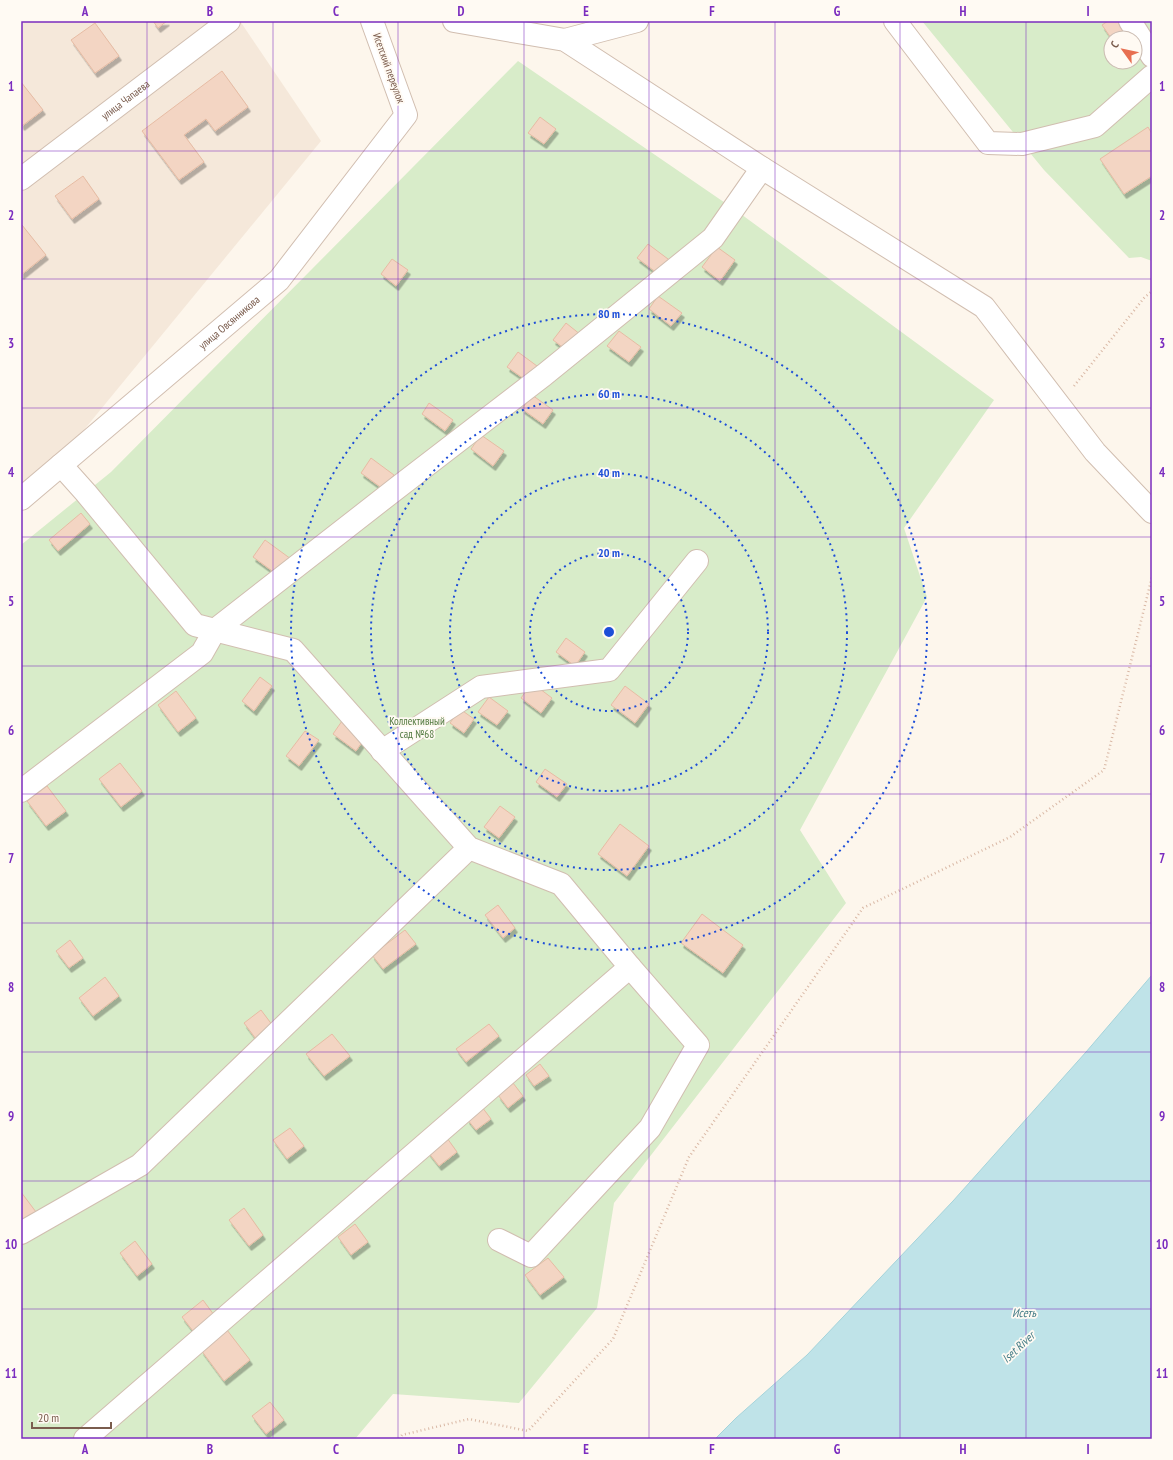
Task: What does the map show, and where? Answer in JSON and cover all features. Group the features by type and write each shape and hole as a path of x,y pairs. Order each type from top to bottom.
{"street":[{"name":"улица Чапаева","path":"21,179 229,21"},
{"name":"Исетский переулок","path":"372,21 406,115"},
{"path":"454,21 565,40 762,168 984,308 1095,452 1152,512"},
{"path":"565,40 637,21"},
{"path":"895,21 988,142 1022,144 1095,126 1152,76"},
{"path":"1130,21 1152,56"},
{"name":"улица Овсянникова","path":"21,499 279,280 406,115"},
{"path":"21,791 202,653 215,630 544,376 713,238 762,168"},
{"path":"61,465 86,492 195,625 293,650 469,848 561,884 630,967 698,1045 650,1128 531,1256 499,1240"},
{"path":"382,750 481,688 609,670 697,561"},
{"path":"21,1233 140,1165 469,848"},
{"path":"85,1439 630,967"}],"path":[{"path":"1059,405 1144,298 1152,291"},
{"path":"399,1439 402,1435 469,1419 528,1431 613,1339 689,1157 864,908 1010,837 1104,770 1152,577"}],"shaded area":[{"path":"21,21 240,21 321,141 74,442 21,486"}],"green space":[{"path":"922,21 1152,21 1152,261 1141,257 1129,258 1044,170"},
{"name":"Коллективный сад №68","path":"518,61 734,209 994,400 904,528 927,597 800,830 846,903 614,1203 597,1308 519,1403 393,1394 355,1439 21,1439 21,545 111,472"}],"water":[{"name":"Исеть","path":"1152,975 1152,1439 715,1439 736,1418 807,1355 953,1201 1086,1052"}],"building":[{"path":"153,21 167,21 158,28"},
{"path":"1108,21 1118,21 1124,30 1105,30 1102,25"},
{"path":"95,23 119,56 95,73 71,40"},
{"path":"222,71 248,107 215,131 206,119 184,135 204,162 179,180 142,131"},
{"path":"21,82 43,110 22,126 21,124"},
{"path":"540,117 556,129 544,144 528,133"},
{"path":"1148,127 1152,134 1152,176 1124,194 1100,159"},
{"path":"83,176 99,199 72,219 55,196"},
{"path":"22,225 46,255 21,275 21,226"},
{"path":"648,244 672,262 661,276 637,258"},
{"path":"717,247 735,260 720,281 702,267"},
{"path":"392,259 408,270 396,286 381,274"},
{"path":"658,296 682,313 671,326 649,309"},
{"path":"566,323 581,335 569,352 553,340"},
{"path":"619,331 641,347 629,362 607,346"},
{"path":"518,352 537,366 527,381 507,367"},
{"path":"532,395 553,410 543,424 522,409"},
{"path":"429,403 453,420 445,431 422,414"},
{"path":"481,435 504,451 493,466 471,449"},
{"path":"371,458 394,475 383,489 361,473"},
{"path":"81,513 90,524 58,551 49,540"},
{"path":"265,540 291,559 279,576 253,557"},
{"path":"566,638 585,652 575,666 556,652"},
{"path":"260,677 272,686 254,711 242,701"},
{"path":"532,683 552,698 541,713 521,698"},
{"path":"625,686 649,704 635,723 611,705"},
{"path":"176,691 196,718 178,732 158,705"},
{"path":"489,697 508,711 497,725 478,712"},
{"path":"460,709 474,719 464,733 450,723"},
{"path":"342,721 365,738 356,751 333,734"},
{"path":"305,731 319,740 299,766 286,756"},
{"path":"120,763 142,791 121,807 99,779"},
{"path":"545,769 567,784 557,797 536,782"},
{"path":"47,786 66,811 46,826 27,801"},
{"path":"500,806 515,817 499,838 484,827"},
{"path":"620,824 649,846 627,876 598,854"},
{"path":"498,905 515,928 503,938 485,915"},
{"path":"702,914 743,945 723,973 681,943"},
{"path":"405,930 416,944 383,969 372,955"},
{"path":"70,940 83,958 69,968 56,951"},
{"path":"105,977 119,996 93,1016 79,998"},
{"path":"261,1010 273,1026 256,1039 244,1023"},
{"path":"489,1024 499,1036 466,1062 456,1049"},
{"path":"332,1034 350,1056 324,1076 306,1054"},
{"path":"540,1064 549,1076 534,1086 526,1075"},
{"path":"513,1083 523,1096 508,1108 498,1095"},
{"path":"482,1107 491,1119 476,1130 467,1119"},
{"path":"290,1128 304,1146 287,1159 273,1140"},
{"path":"447,1138 457,1152 439,1166 428,1152"},
{"path":"21,1192 36,1212 21,1224"},
{"path":"244,1208 263,1235 249,1246 229,1220"},
{"path":"355,1224 368,1242 351,1255 338,1237"},
{"path":"135,1241 152,1264 137,1276 120,1253"},
{"path":"548,1258 564,1277 540,1295 525,1275"},
{"path":"203,1300 214,1315 193,1331 182,1317"},
{"path":"227,1330 250,1360 224,1381 201,1350"},
{"path":"270,1402 284,1420 266,1434 252,1416"}],"water label":[{"name":"Iset River","path":"1018,1347"}]}
